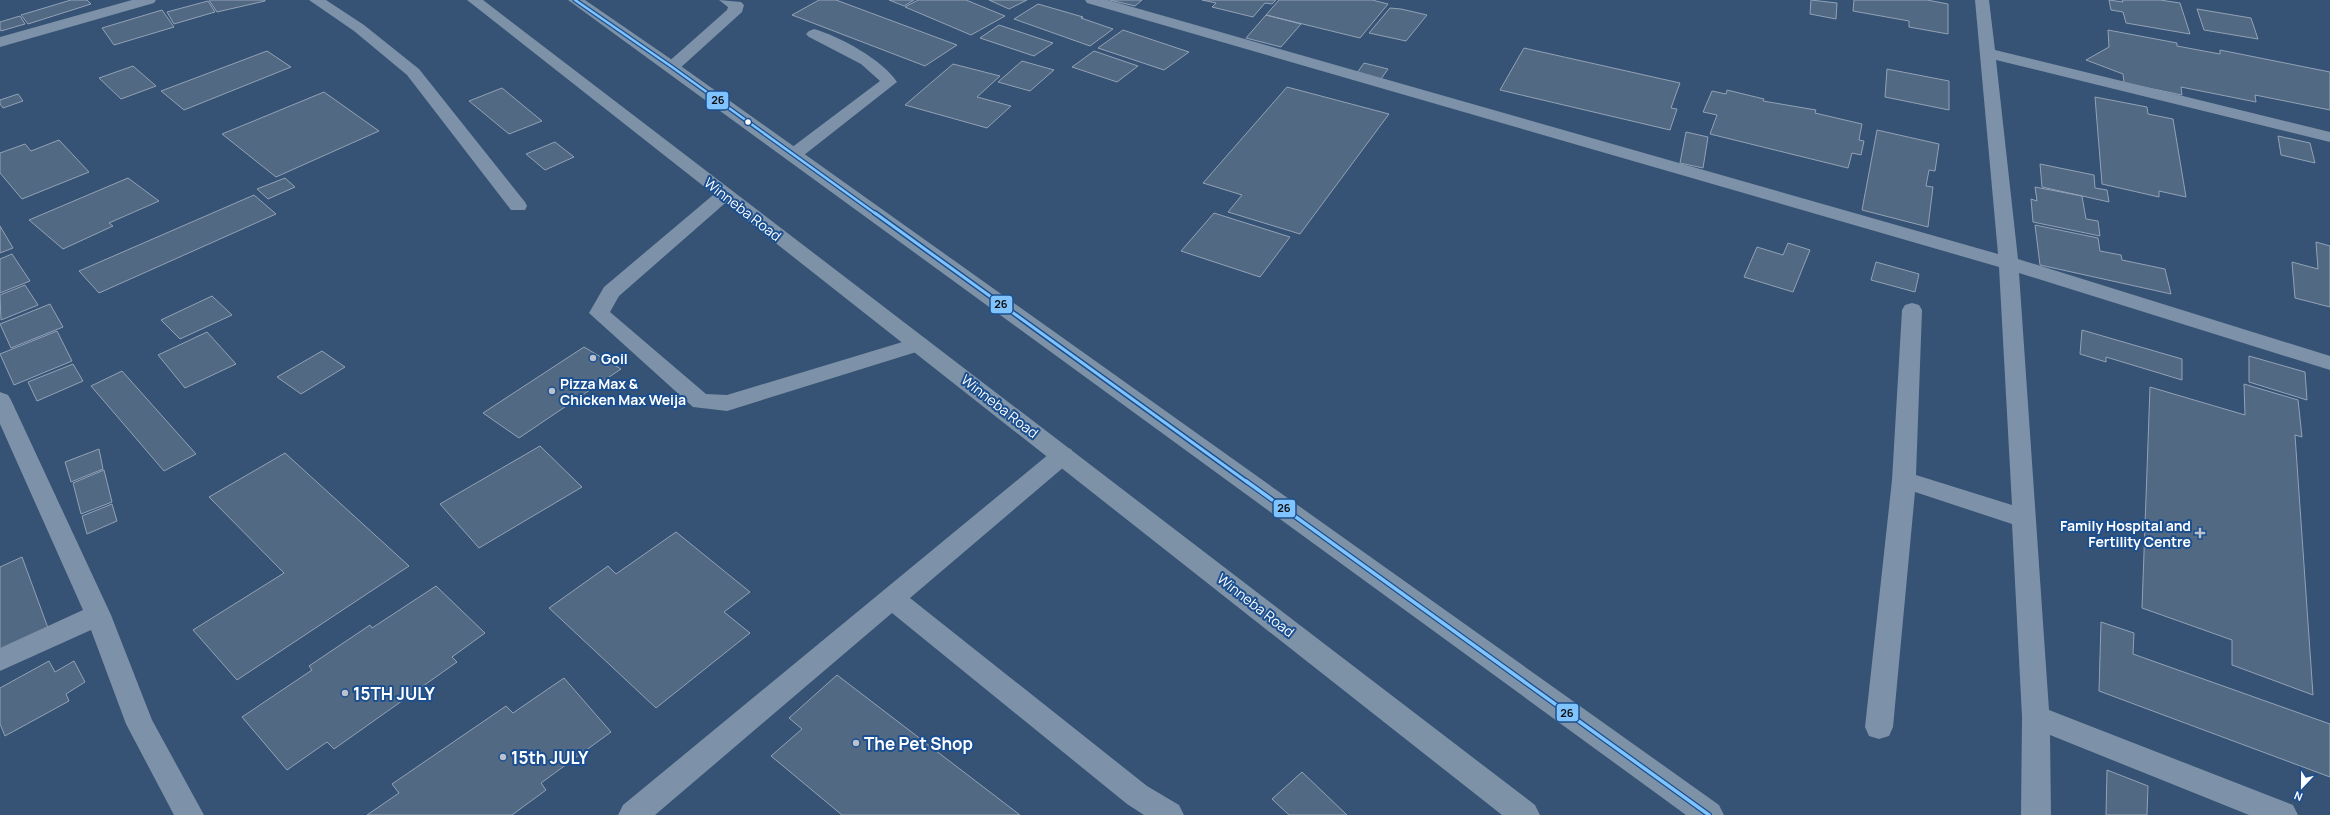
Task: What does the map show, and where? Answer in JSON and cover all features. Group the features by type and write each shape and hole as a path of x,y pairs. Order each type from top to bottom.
{"highway":[{"name":"Winneba Road","path":"474,0 1063,455 1525,815"},
{"path":"575,0 672,67 1709,815"}],"street":[{"path":"0,42 149,0"},
{"path":"316,0 359,28 413,72 518,206"},
{"path":"672,67 734,12 736,5 726,0"},
{"path":"1092,0 2009,263 2330,363"},
{"path":"1982,0 1986,53 2009,263 2036,717 2036,815"},
{"path":"793,155 889,82 887,77 874,66 814,34"},
{"path":"1986,53 2330,137"},
{"path":"725,194 611,292 599,313 701,402 727,403 919,344"},
{"path":"1879,727 1904,480 1912,310"},
{"path":"0,400 98,615 140,724 189,815"},
{"path":"633,815 893,599 1063,455"},
{"path":"1904,480 2024,518"},
{"path":"893,599 1099,766 1137,795 1169,815"},
{"path":"0,660 98,615"},
{"path":"2036,717 2283,815"}],"building":[{"path":"71,0 87,0 91,4 28,24 21,15"},
{"path":"209,0 265,0 265,1 217,12"},
{"path":"819,0 836,0 957,45 925,66 792,15"},
{"path":"889,0 914,0 904,6"},
{"path":"918,0 966,0 1005,16 971,35 905,7"},
{"path":"989,0 1027,0 1009,9"},
{"path":"1110,0 1142,0 1135,6"},
{"path":"1202,0 1276,0 1272,4 1265,3 1253,17 1212,7 1216,3"},
{"path":"1279,0 1372,0 1388,4 1360,38 1266,15"},
{"path":"1811,0 1837,3 1836,19 1810,14"},
{"path":"1854,0 1927,0 1948,4 1948,34 1909,27 1909,21 1853,11"},
{"path":"2109,0 2123,2 2122,0 2160,0 2180,3 2190,34 2126,23 2123,12 2111,10"},
{"path":"208,1 215,12 174,24 167,12"},
{"path":"1038,4 1083,17 1081,18 1113,29 1090,46 1014,19"},
{"path":"1390,8 1427,15 1406,41 1369,33"},
{"path":"2197,9 2251,18 2258,39 2204,30"},
{"path":"162,10 174,27 114,45 102,28"},
{"path":"1266,15 1301,24 1281,47 1246,38"},
{"path":"20,16 25,24 1,31 0,22"},
{"path":"999,25 1053,43 1034,56 980,38"},
{"path":"1123,30 1189,52 1164,70 1098,48"},
{"path":"2108,30 2177,43 2177,46 2220,54 2220,50 2330,72 2330,110 2255,95 2256,102 2181,87 2182,95 2124,83 2123,74 2086,60 2109,47"},
{"path":"1524,48 1680,83 1671,108 1677,109 1670,130 1500,90"},
{"path":"267,51 291,67 184,110 161,91"},
{"path":"1094,51 1138,66 1117,82 1072,67"},
{"path":"1022,61 1054,70 1030,91 998,82"},
{"path":"1364,63 1388,69 1381,79 1357,73"},
{"path":"953,64 1000,76 977,97 1011,106 987,128 905,105"},
{"path":"133,66 156,86 121,99 99,78"},
{"path":"1887,69 1949,81 1949,110 1885,97"},
{"path":"1287,87 1389,114 1300,234 1228,212 1242,195 1203,183"},
{"path":"502,88 542,121 509,134 469,101"},
{"path":"1727,90 1764,99 1763,101 1816,110 1815,113 1862,124 1859,140 1864,141 1861,155 1852,153 1848,168 1710,134 1717,115 1703,112 1712,91 1726,94"},
{"path":"324,92 379,131 276,177 222,134"},
{"path":"18,94 23,101 3,108 0,104 0,100"},
{"path":"2095,97 2147,107 2148,114 2173,119 2186,197 2159,191 2159,197 2102,184"},
{"path":"1877,130 1939,144 1935,171 1929,170 1926,186 1933,187 1928,227 1862,210"},
{"path":"1686,132 1708,137 1703,168 1680,163"},
{"path":"2278,136 2310,143 2315,163 2281,155"},
{"path":"59,140 89,172 22,199 0,173 0,153 25,144 31,151"},
{"path":"555,142 574,157 545,170 526,154"},
{"path":"2040,164 2094,175 2095,188 2107,190 2109,202 2042,187"},
{"path":"128,178 159,201 109,223 113,226 63,249 29,220"},
{"path":"285,178 295,187 268,199 257,189"},
{"path":"2035,187 2082,196 2086,219 2098,221 2100,236 2033,222 2031,199 2037,201"},
{"path":"254,195 276,214 99,293 79,271"},
{"path":"1214,213 1290,237 1260,277 1181,251"},
{"path":"2035,225 2098,238 2100,251 2121,255 2122,260 2165,269 2171,294 2040,265"},
{"path":"0,226 13,248 0,253"},
{"path":"2316,242 2330,246 2330,307 2295,298 2292,262 2318,269"},
{"path":"1788,243 1810,250 1793,292 1744,277 1757,247 1783,255"},
{"path":"12,254 30,281 0,293 0,259"},
{"path":"1876,262 1919,274 1915,292 1871,280"},
{"path":"25,285 38,305 1,320 0,295"},
{"path":"212,296 232,315 180,339 161,320"},
{"path":"50,304 63,327 11,348 0,324"},
{"path":"2082,330 2182,359 2182,380 2106,357 2106,362 2080,354"},
{"path":"57,331 72,361 14,385 0,354"},
{"path":"207,332 236,364 185,388 158,355"},
{"name":"Pizza Max & Chicken Max Weija","path":"584,347 621,369 519,438 483,413"},
{"path":"322,351 345,367 301,394 277,377"},
{"path":"2249,356 2305,372 2307,400 2249,382"},
{"path":"73,364 83,381 37,401 28,382"},
{"path":"122,371 196,454 164,471 91,386"},
{"path":"2244,384 2298,400 2302,437 2295,435 2313,695 2232,665 2232,640 2142,608 2150,387 2245,415"},
{"path":"540,446 582,487 479,548 440,504"},
{"path":"99,449 103,469 71,482 65,462"},
{"path":"285,453 409,566 237,680 193,630 284,573 209,497"},
{"path":"104,470 112,502 81,514 73,483"},
{"path":"112,504 117,521 87,534 82,516"},
{"path":"676,532 750,592 724,612 750,633 656,708 549,608 608,566 616,574"},
{"path":"22,557 48,628 0,651 0,567"},
{"name":"15TH JULY","path":"436,586 485,633 452,657 457,662 334,749 327,742 287,770 242,717 312,670 309,666 370,625 372,628"},
{"path":"2101,622 2134,633 2133,654 2330,724 2330,777 2099,691"},
{"path":"49,661 55,672 74,661 85,682 66,694 69,701 5,736 0,724 0,688"},
{"name":"The Pet Shop","path":"837,675 1020,815 842,815 771,756 802,729 789,718"},
{"name":"15th JULY","path":"564,678 611,732 541,783 546,790 512,815 367,815 399,793 392,784 506,706 513,713"},
{"path":"2107,770 2148,786 2147,815 2106,815"},
{"path":"1302,772 1347,815 1289,815 1272,799"}],"transit line":[{"name":"26","path":"575,0 672,67 1709,815"}],"place":[{"name":"Goil","path":"593,358"},
{"name":"Pizza Max & Chicken Max Weija","path":"552,391"},
{"name":"Family Hospital and Fertility Centre","path":"2200,533"},
{"name":"15TH JULY","path":"345,693"},
{"name":"The Pet Shop","path":"856,743"},
{"name":"15th JULY","path":"503,757"}]}
